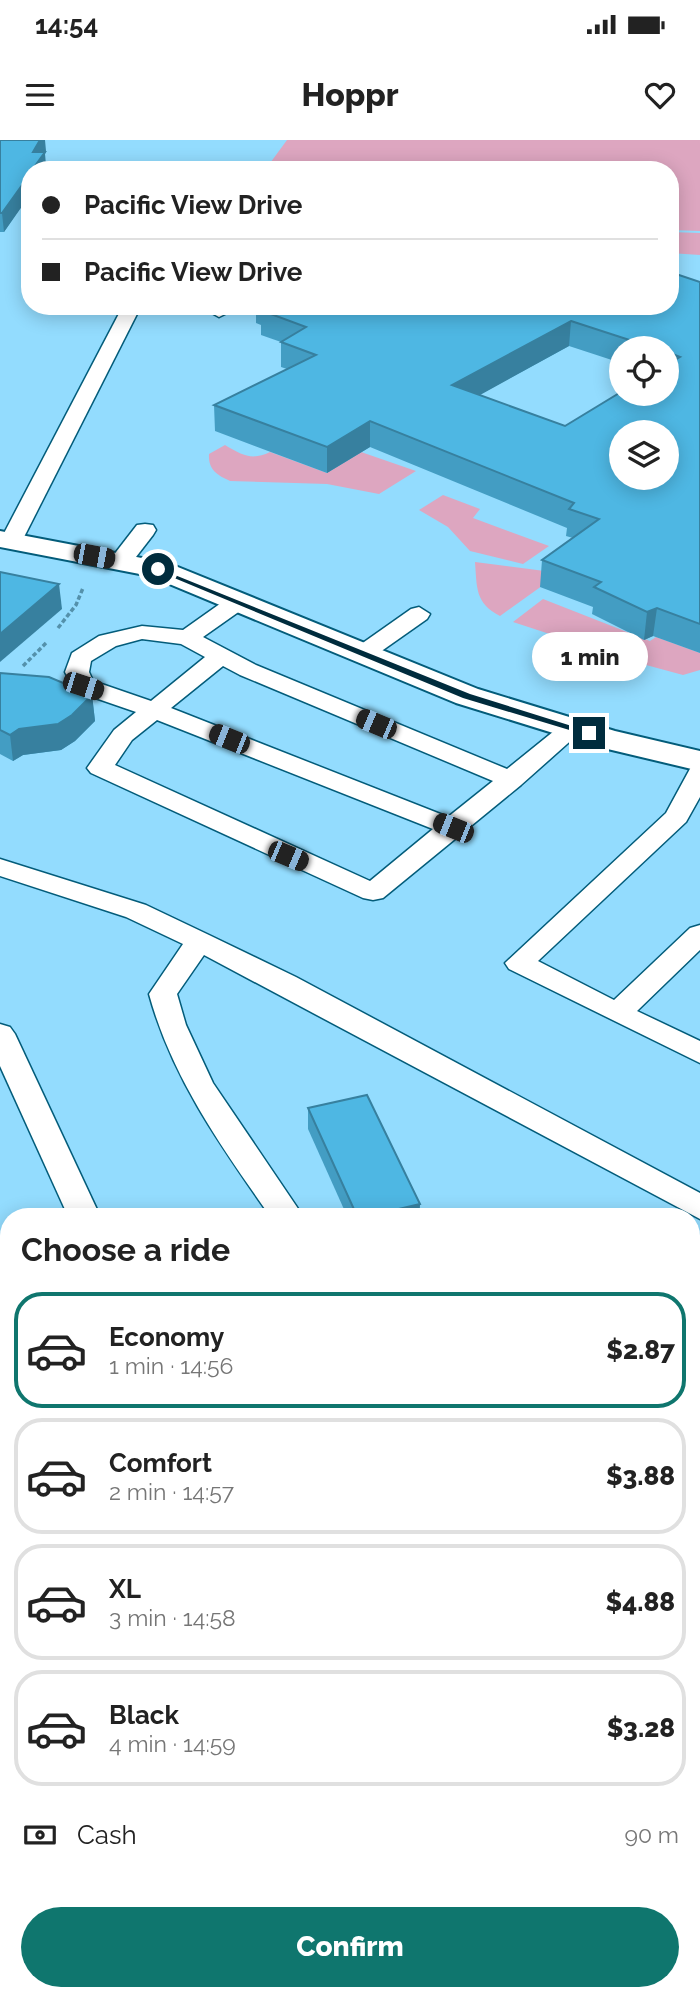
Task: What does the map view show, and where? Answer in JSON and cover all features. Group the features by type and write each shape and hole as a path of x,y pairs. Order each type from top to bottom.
{"street":[{"path":"6,539 158,569 366,652 467,696 573,728 700,761"}],"lane":[{"path":"6,539 127,315"},
{"path":"121,561 145,530"},
{"path":"187,638 239,601"},
{"path":"366,652 419,614"},
{"path":"453,828 154,710 83,686 77,672 80,658 125,632 150,631 187,638 221,656 512,780"},
{"path":"221,656 123,735 100,768 373,892 573,728"},
{"path":"700,772 677,817 519,963 700,1053"},
{"path":"0,867 136,911 199,941 323,1004 700,1207"},
{"path":"617,1013 700,934"},
{"path":"199,941 163,995 171,1031 214,1109 282,1208"},
{"path":"0,1034 80,1208"}],"path":[{"path":"23,666 76,605 84,585"}],"shaded area":[{"path":"287,140 700,140 700,231 679,230 679,161 272,161"},
{"path":"679,232 700,233 700,255 679,254"},
{"path":"225,445 247,456 270,452 327,473 361,452 416,471 379,494 327,484 230,481 214,471 209,460 209,454"},
{"path":"443,495 480,509 473,518 549,546 523,564 470,551 448,527 419,510"},
{"path":"475,562 560,573 500,616 486,606 479,594"},
{"path":"543,599 650,641 656,637 700,653 700,670 683,675 624,659 628,654 614,648 606,652 580,645 583,641 570,638 568,640 513,622"}],"building":[{"path":"0,140 40,140 33,152 45,152 38,161 21,161 21,187 0,213"},
{"path":"679,275 700,282 700,624 657,608 647,612 594,587 601,582 542,560 599,519 569,509 574,503 370,421 327,447 214,405 316,355 281,342 306,327 274,315 679,315","holes":["571,321 617,336 679,336 679,406 609,406 609,399 565,426 452,385"]},
{"path":"0,572 59,584 0,634"},
{"path":"0,673 49,677 92,695 72,715 58,724 19,729 10,735 0,730"},
{"path":"367,1095 420,1204 403,1208 353,1208 308,1108"}],"route":[{"path":"158,569 467,696 589,733"}]}
